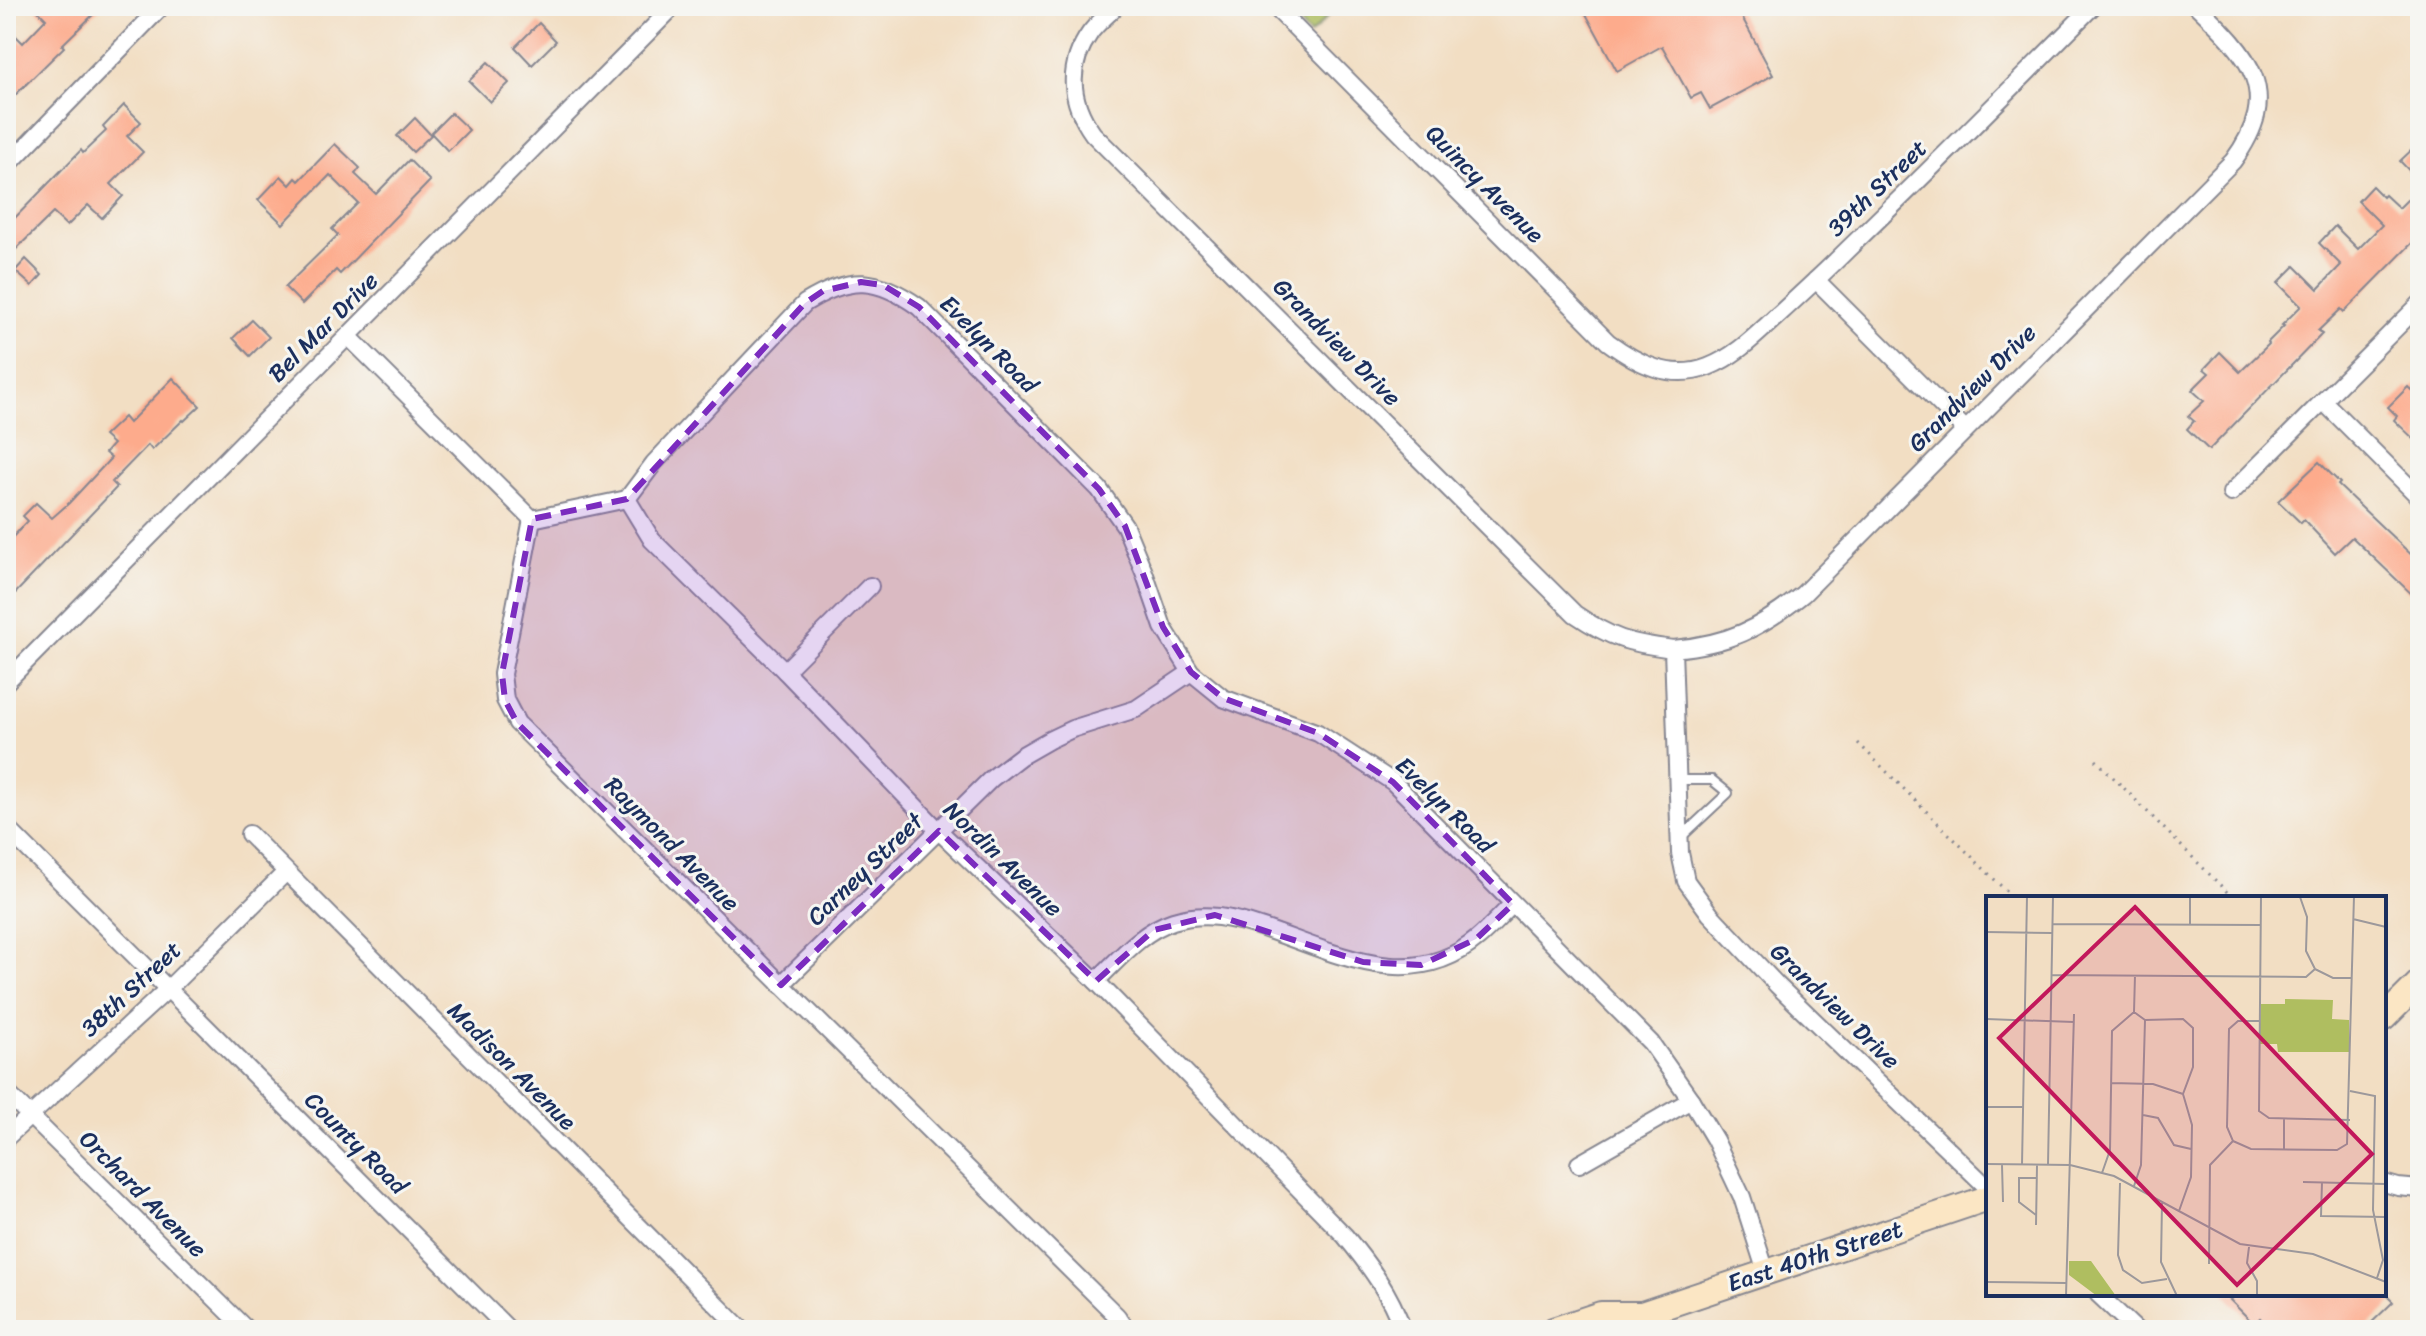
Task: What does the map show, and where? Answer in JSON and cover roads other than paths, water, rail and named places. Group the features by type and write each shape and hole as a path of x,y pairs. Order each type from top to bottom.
{"main road":[{"path":"2386,1016 2420,982"},
{"name":"East 40th Street","path":"1622,1330 1766,1272 1986,1199"},
{"name":"East 40th Street","path":"1553,1330 1601,1314 1648,1322"}],"street":[{"path":"6,167 162,6"},
{"name":"Bel Mar Drive","path":"6,682 674,6"},
{"name":"Grandview Drive","path":"1116,6 1090,33 1077,58 1073,82 1075,101 1082,119 1093,134 1575,614 1604,633 1634,644 1673,649 1701,646 1733,637 1759,626 1803,594 2233,161 2254,125 2259,103 2255,82 2245,57 2234,41 2197,6"},
{"name":"Quincy Avenue","path":"1274,6 1608,342 1650,368 1675,373"},
{"name":"39th Street","path":"1675,373 1707,368 1737,353 1816,280 2093,6"},
{"path":"1816,280 1965,429"},
{"name":"Evelyn Road","path":"627,499 654,463 805,303 823,291 861,282 883,285 919,307 1099,489 1125,526 1163,627 1191,672 1223,698 1318,733 1393,782 1651,1043 1715,1140 1742,1197 1766,1272"},
{"path":"2231,493 2420,304"},
{"path":"348,336 532,519 627,499"},
{"path":"2323,401 2420,498"},
{"name":"Nordin Avenue","path":"627,499 652,540 785,671 939,831 1096,981 1345,1236 1375,1272 1397,1312 1403,1330"},
{"name":"Raymond Avenue","path":"532,519 502,674 505,700 517,723 1117,1316 1127,1330"},
{"path":"785,671 870,586"},
{"name":"Grandview Drive","path":"1673,649 1679,838 1686,881 1710,914 1777,985 1986,1186"},
{"name":"Carney Street","path":"781,985 991,779 1021,756 1072,729 1136,709 1191,672"},
{"path":"6,827 168,989"},
{"name":"Madison Avenue","path":"249,834 742,1330"},
{"name":"38th Street","path":"6,1138 168,989 286,872"},
{"path":"1096,981 1135,943 1154,930 1193,916 1215,915 1240,920 1363,962 1403,968 1441,960 1459,951 1513,904"},
{"name":"County Road","path":"168,989 509,1330"},
{"name":"Orchard Avenue","path":"6,1092 247,1330"},
{"path":"1579,1164 1691,1100"},
{"path":"2386,1184 2420,1189"},
{"path":"2100,1296 2136,1330"}],"lane":[{"path":"1677,780 1712,780 1728,793 1679,838"}]}
